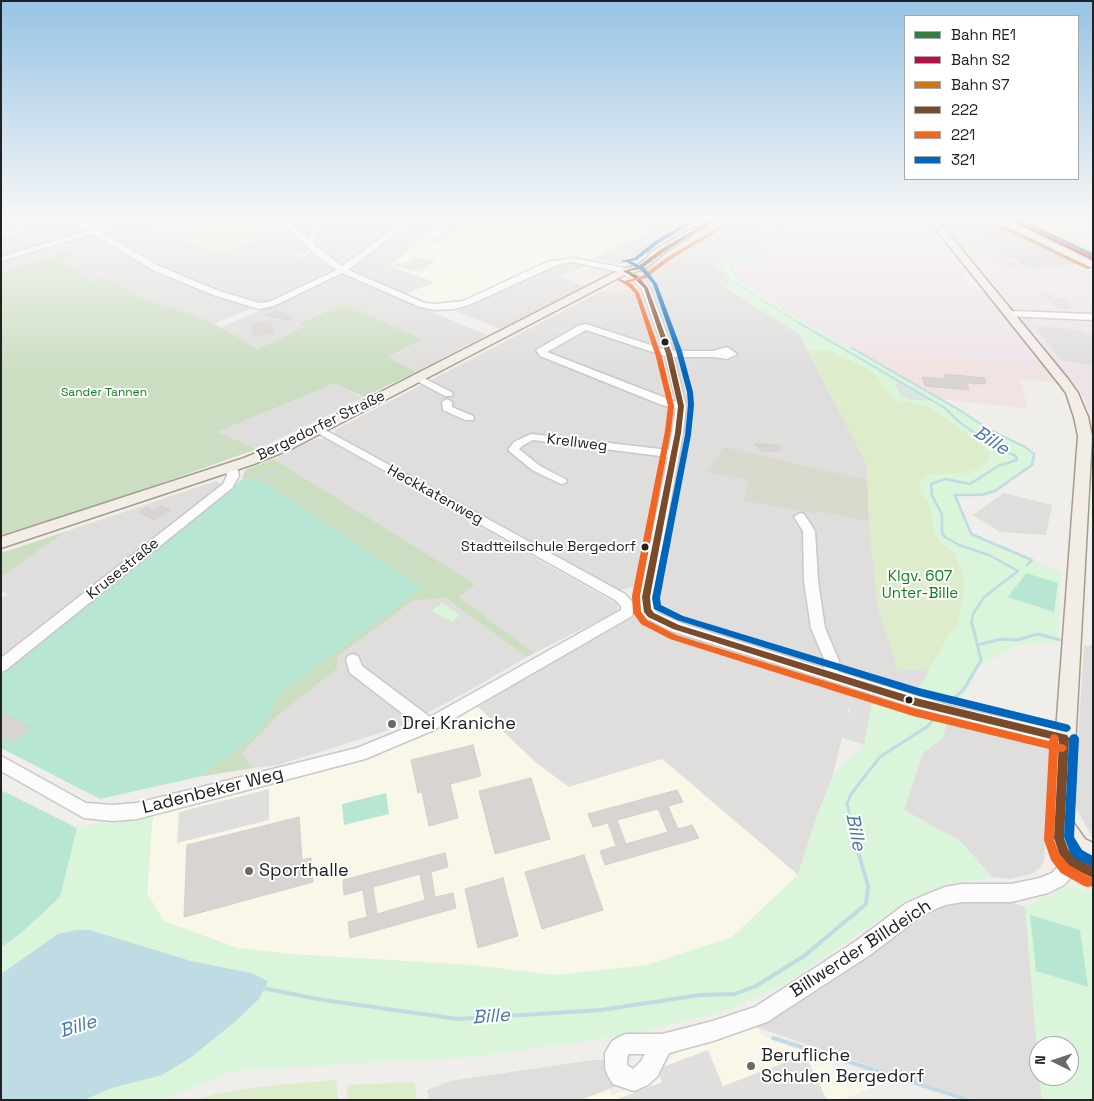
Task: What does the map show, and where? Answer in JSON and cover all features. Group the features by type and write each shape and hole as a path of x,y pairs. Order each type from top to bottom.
{"main road":[{"name":"Bergedorfer Straße","path":"1,543 286,446 625,272 634,269"},
{"path":"973,269 1072,393 1081,417 1085,436 1073,635 1059,816 1065,832 1093,873"}],"street":[{"path":"159,269 216,293 258,306 271,304 342,270 423,305 435,307 454,306 466,302 538,269"},
{"path":"615,269 635,277 646,288 669,354 680,395 681,406 673,454 646,597 646,607 654,617 676,627 928,706 1064,738"},
{"path":"1010,314 1093,317"},
{"path":"681,406 666,403 543,354 540,351 586,326 669,354 714,354"},
{"path":"418,378 448,398 447,408 468,418"},
{"name":"Heckkatenweg","path":"318,429 620,598 628,606"},
{"name":"Krellweg","path":"561,481 536,468 513,450 518,444 531,437 673,454"},
{"name":"Krusestraße","path":"1,666 228,486 233,476 231,466"},
{"path":"800,517 809,531 811,581 818,628 832,661 831,676"},
{"name":"Ladenbeker Weg","path":"1,764 84,810 113,813 137,811 359,754 429,725 621,618 627,613 628,606"},
{"path":"353,660 356,669 429,725"},
{"name":"Billwerder Billdeich","path":"662,1044 760,1015 863,948 912,911 925,904 945,896 963,893 1011,893 1042,887 1058,879 1080,855"}],"shaded area":[{"path":"1,269 14,269 1,272"},
{"path":"74,269 152,269 201,291 252,308 214,324 142,297 104,277 92,281"},
{"path":"167,269 334,270 262,304"},
{"path":"349,269 400,269 435,282 406,294"},
{"path":"400,269 534,269 459,303 439,305 427,303 406,294 435,282"},
{"path":"408,269 424,269 420,272"},
{"path":"546,269 578,269 561,277 584,286 500,329 456,311"},
{"path":"586,269 609,269 612,272 597,280 580,273"},
{"path":"644,269 720,269 731,284 725,287 799,334 867,465 869,521 878,609 898,669 929,671 915,695 838,669 730,639 679,622 650,607 686,412 669,340 651,288 640,272"},
{"path":"734,269 966,269 968,272 961,274 969,281 967,283 971,288 985,292 1000,312 998,313 1005,318 1029,349 1029,352 1042,365 853,348 761,295 739,277"},
{"path":"979,269 1017,269 1045,274 1070,269 1093,269 1093,433 1085,399"},
{"path":"1017,269 1069,269 1045,274"},
{"path":"1023,269 1056,270 1034,271"},
{"path":"340,274 487,335 416,372 387,357 421,339 345,304 300,322 307,326 258,349 220,328"},
{"path":"623,279 633,279 640,287 613,293 602,291"},
{"path":"640,287 663,357 670,426 640,586 619,590 334,434 335,430 602,291 613,293"},
{"path":"1042,293 1050,293 1054,298 1063,298 1073,310 1056,309"},
{"path":"609,309 620,313 599,327 588,323"},
{"path":"1033,325 1080,330 1083,333 1093,335 1093,366 1061,360"},
{"path":"853,348 1042,365 1056,383 1020,379 1028,409 942,399"},
{"path":"679,361 689,361 690,364 696,364 701,379 684,379"},
{"path":"334,382 363,398 258,449 214,433 294,401"},
{"path":"686,382 714,382 719,391 689,391"},
{"path":"899,382 933,401 910,400 901,397 895,384"},
{"path":"316,439 325,439 617,604 618,611 534,653 459,597 474,584 274,459"},
{"path":"724,447 867,480 869,521 817,511 816,513 743,501 749,481 707,471"},
{"path":"702,478 742,488 735,507 720,504 723,492 699,486"},
{"path":"216,481 221,484 1,656 1,599 7,594 1,591 1,577 67,531"},
{"path":"1004,493 1052,505 1046,535 1000,532 973,515"},
{"path":"736,510 752,513 743,544 727,540"},
{"path":"445,598 527,657 405,725 278,765 253,768 242,754 277,716 337,669 337,657 413,601"},
{"path":"639,614 666,629 725,650 853,690 833,775 816,819 798,875 662,759 569,787 536,763 478,707 517,682"},
{"path":"1084,645 1093,647 1093,838 1074,804"},
{"path":"845,694 872,703 864,745 835,735 840,711 849,714 850,708 842,705"},
{"path":"478,707 536,763 569,787 662,759 798,875 732,937 647,965 556,975 470,965 290,954 237,948 164,921 147,893 153,812 370,760"},
{"path":"947,720 1034,739 1043,742 1051,750 1053,755 1044,861 1039,869 1031,874 1010,879 992,877 960,841 904,810 923,753 943,738"},
{"path":"269,789 269,820 177,843 179,812"},
{"path":"956,901 1012,902 1025,907 1036,1036 1029,1036 1029,1086 1041,1086 1042,1100 978,1100 896,1075 756,1027 936,910"},
{"name":"Berufliche Schulen Bergedorf","path":"756,1027 762,1035 882,1084 842,1100 581,1100 610,1089 611,1095 644,1086 682,1047 751,1030"},
{"path":"708,1050 723,1086 805,1055 827,1100 615,1100 662,1082 657,1069"},
{"path":"593,1060 605,1060 613,1081 617,1086 581,1100 429,1100 427,1090 450,1081"}],"green space":[{"name":"Sander Tannen","path":"10,269 74,269 92,281 104,277 142,297 213,323 258,349 306,326 299,323 345,304 422,339 388,357 416,372 364,397 334,383 217,432 257,449 114,500 1,535 1,272"},
{"path":"721,269 735,269 739,277 761,295 831,337 942,399 994,432 1026,447 1036,458 1033,465 996,491 982,496 956,496 970,531 974,534 1061,573 1058,642 1016,646 979,667 966,692 953,706 915,695 950,633 957,627 965,588 963,572 954,552 936,536 931,508 920,492 921,479 927,475 967,473 976,470 986,463 989,459 989,453 983,446 927,406 896,400 891,397 879,378 870,369 839,356 831,350 807,350 799,334 724,286 731,284","holes":["899,382 932,401 910,400 901,397 895,384"]},
{"name":"Klgv. 607 Unter-Bille","path":"807,350 831,350 839,356 870,369 879,378 891,397 896,400 927,406 950,420 989,453 989,459 986,463 976,470 967,473 928,475 921,492 931,508 934,528 940,541 954,552 963,572 965,588 957,628 950,633 929,671 898,669 878,609 869,521 867,465"},
{"path":"274,459 475,584 459,597 534,653 527,657 445,598 413,601 337,657 337,669 277,716 242,754 253,768 198,777 253,737 281,692 422,588 266,483 242,479 245,470"},
{"path":"242,479 266,483 423,588 281,692 266,720 253,737 198,777 100,799 1,748 1,674"},
{"path":"67,531 1,577 1,553"},
{"path":"1026,573 1058,583 1054,612 1008,597"},
{"path":"442,603 460,615 452,622 432,611"},
{"path":"873,698 947,720 943,738 923,753 904,810 960,841 992,877 939,887 906,901 790,981 757,998 721,1012 623,1036 483,1056 233,1071 163,1100 84,1100 112,1088 236,1021 259,999 251,973 191,961 90,930 58,934 1,974 1,947 20,934 60,897 77,828 153,812 147,893 164,921 237,948 290,954 470,965 556,975 647,965 732,937 798,875 816,819 833,775 864,745"},
{"path":"1,790 77,828 60,897 20,934 1,947"},
{"path":"386,793 389,814 344,825 342,804"},
{"path":"1069,886 1093,892 1093,1100 1042,1100 1040,1086 1079,1086 1079,1036 1036,1036 1025,907"},
{"path":"1030,915 1080,930 1088,987 1036,971"},
{"path":"336,1080 338,1100 195,1100 220,1093 267,1086"},
{"path":"414,1082 417,1100 348,1100 347,1085"}],"water":[{"path":"76,930 90,930 191,961 251,973 268,981 259,999 236,1021 190,1058 162,1075 112,1088 84,1100 1,1100 1,974 58,934"}],"building":[{"path":"276,311 293,317 292,321 265,315"},
{"path":"270,321 273,332 254,336 252,324"},
{"path":"945,374 985,378 985,384 966,383 969,390 925,386 922,377 946,379"},
{"path":"755,444 780,445 780,451 762,451"},
{"path":"161,506 170,510 154,520 139,512 146,507 153,511"},
{"path":"1,712 30,727 13,742 1,736"},
{"path":"473,745 481,776 450,784 458,818 429,826 422,792 418,793 411,760"},
{"path":"531,778 550,839 495,854 479,791"},
{"path":"677,790 683,802 668,806 678,829 692,825 699,838 605,865 600,851 616,846 608,823 593,827 588,814","holes":["658,809 668,832 626,844 617,820"]},
{"name":"Sporthalle","path":"299,817 302,860 311,858 313,882 184,917 187,845"},
{"path":"445,853 448,867 431,872 435,897 453,893 456,908 350,938 348,922 367,917 363,890 344,895 343,880","holes":["420,874 425,900 377,914 373,887"]},
{"path":"584,855 603,910 542,929 525,872"},
{"path":"503,878 518,936 478,948 465,889"}],"waterway":[{"name":"Bille","path":"724,269 730,280 801,324"},
{"path":"733,269 739,279 754,288"},
{"name":"Bille","path":"799,323 945,408 959,422 988,442 1015,456"},
{"path":"852,348 961,411 990,430 1025,447 1034,455"},
{"path":"1027,565 1032,560 971,534 955,495 981,495 995,491 1032,465 1034,455"},
{"name":"Bille","path":"971,624 973,614 984,597 1018,571 989,555 959,545 945,537 942,532 942,514 932,496 931,484 945,479 970,484 998,466 1017,460 1015,456"},
{"path":"269,473 276,469"},
{"path":"256,480 263,476"},
{"name":"Bille","path":"972,623 977,645"},
{"path":"977,645 1002,639 1017,640 1038,634 1060,640"},
{"name":"Bille","path":"945,707 964,689 981,660 977,645"},
{"name":"Bille","path":"854,835 847,804 851,794 880,757 928,726 939,712"},
{"name":"Bille","path":"263,988 317,999 458,1019 601,1010 700,995 735,994 756,986 804,956 866,904 868,886 853,834"},
{"path":"773,1038 969,1100"}],"transit line":[{"name":"222","path":"625,271 633,269"},
{"name":"321","path":"643,269 655,284 679,351 690,392 691,405 688,435 656,598 657,607 680,618 919,692 1066,728"},
{"name":"221","path":"627,281 644,277 654,269"},
{"name":"222","path":"625,271 636,277 646,288 669,354 681,406 678,433 646,597 647,610 651,615 676,627 916,702 1064,738"},
{"name":"221","path":"620,280 630,285 637,293 659,357 671,406 668,431 636,596 637,613 644,622 673,637 913,712 1062,748"},
{"name":"221","path":"1054,738 1049,840 1055,856 1065,869 1088,882"},
{"name":"222","path":"1064,738 1059,838 1064,852 1072,862 1093,873"},
{"name":"321","path":"1074,738 1069,837 1078,854 1093,862"}],"place":[{"name":"Stadtteilschule Bergedorf","path":"645,547"},
{"name":"Drei Kraniche","path":"392,724"},
{"name":"Sporthalle","path":"249,871"},
{"name":"Berufliche Schulen Bergedorf","path":"751,1066"}]}
